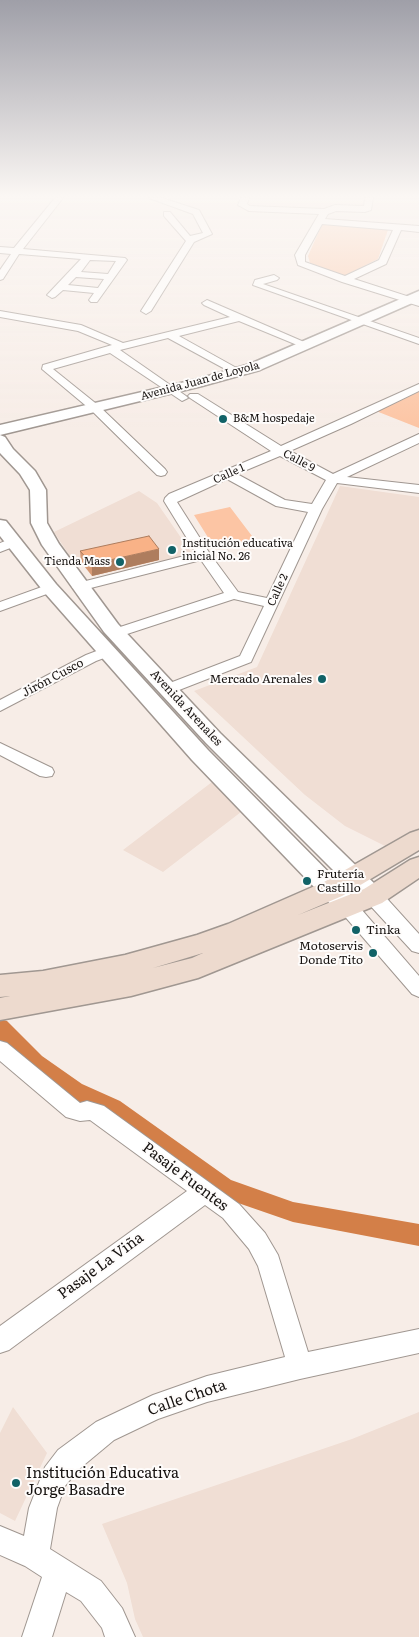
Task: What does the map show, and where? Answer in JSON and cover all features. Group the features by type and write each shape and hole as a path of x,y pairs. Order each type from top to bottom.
{"main road":[{"path":"0,1009 88,994 167,976 233,954 352,892 419,839"},
{"path":"0,986 90,973 170,954 352,892 419,866"}],"street":[{"path":"52,295 74,274"},
{"path":"79,274 111,277"},
{"path":"94,300 113,274"},
{"path":"146,311 169,274"},
{"path":"329,274 416,302"},
{"path":"345,280 357,274"},
{"path":"274,278 258,282 258,285 419,341"},
{"path":"61,287 101,291"},
{"name":"Avenida Juan de Loyola","path":"100,413 169,390 238,373 360,321 416,302"},
{"name":"Avenida Juan de Loyola","path":"0,438 100,413 188,397 274,374 376,326 416,302"},
{"path":"208,303 306,345"},
{"path":"0,313 9,304"},
{"name":"Calle 9","path":"0,313 81,328 117,348 169,390 188,397 280,451 333,479 419,489"},
{"path":"161,472 100,413 47,369 48,367 240,318"},
{"path":"170,335 238,373"},
{"name":"Calle 1","path":"233,595 204,555 170,501 419,386"},
{"name":"Avenida Arenales","path":"0,438 7,452 26,470 38,490 39,523 51,545 80,587 116,633 352,892 419,989"},
{"path":"333,479 419,438"},
{"path":"229,475 282,503 316,509"},
{"name":"Calle 2","path":"168,689 246,659 268,602 333,479"},
{"path":"4,535 39,523"},
{"name":"Avenida Arenales","path":"4,535 200,755 352,892 419,946"},
{"path":"80,587 204,555"},
{"path":"0,607 50,588"},
{"path":"116,633 233,595 268,602"},
{"name":"Jirón Cusco","path":"0,706 91,658 107,652"},
{"path":"0,748 46,772"},
{"name":"Pasaje Fuentes","path":"0,1049 74,1111 87,1110 96,1112 148,1148 231,1211 261,1249 269,1263 300,1366"},
{"name":"Pasaje La Viña","path":"0,1341 204,1192"},
{"name":"Calle Chota","path":"37,1637 47,1563 43,1508 55,1478 68,1460 84,1445 105,1431 153,1408 207,1389 300,1366 419,1342"},
{"path":"0,1540 47,1563 91,1590 112,1618 120,1637"}],"shaded area":[{"path":"417,391 419,392 419,428 376,411"},
{"name":"Mercado Arenales","path":"340,486 419,497 419,834 387,847 345,826 305,795 194,691 257,667"},
{"path":"139,491 157,503 193,555 160,562 149,547 75,564 54,532"},
{"path":"230,507 255,540 214,547 194,515"},
{"path":"212,782 241,812 163,872 123,850"},
{"name":"Institución Educativa Jorge Basadre","path":"13,1407 47,1453 15,1521 0,1513 0,1433"},
{"path":"419,1412 419,1637 143,1637 135,1619 127,1583 102,1524 352,1439"}],"building":[{"path":"149,536 159,549 92,564 80,551"}],"waterway":[{"path":"0,1027 35,1062 74,1090 112,1107 223,1188 293,1212 419,1235"}],"place":[{"name":"B&M hospedaje","path":"223,419"},
{"name":"Institución educativa inicial No. 26","path":"172,550"},
{"name":"Tienda Mass","path":"120,562"},
{"name":"Mercado Arenales","path":"322,679"},
{"name":"Frutería Castillo","path":"307,881"},
{"name":"Tinka","path":"356,930"},
{"name":"Motoservis Donde Tito","path":"373,953"},
{"name":"Institución Educativa Jorge Basadre","path":"16,1483"}]}
